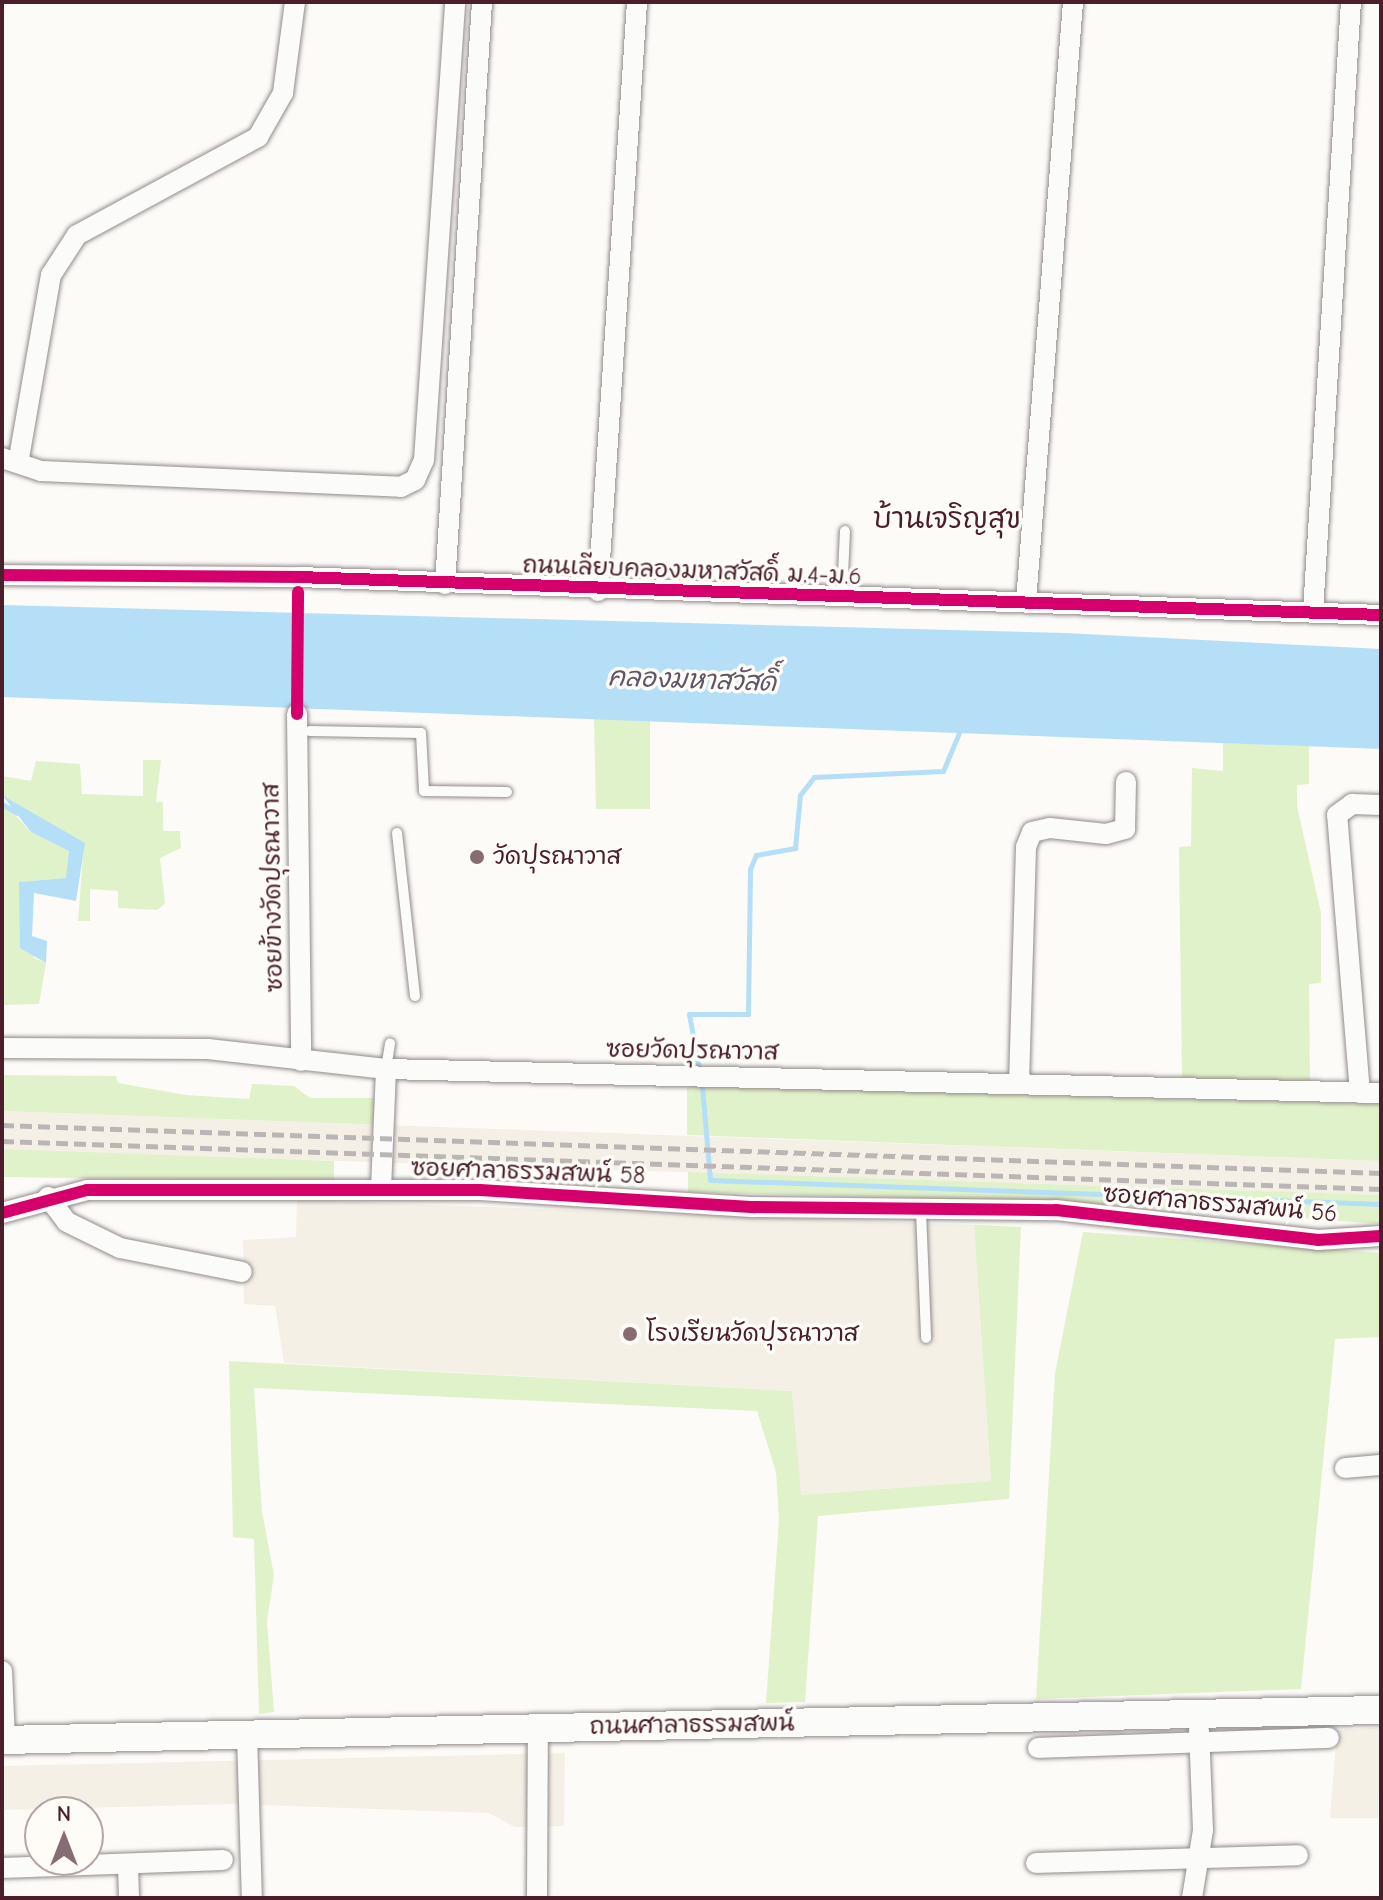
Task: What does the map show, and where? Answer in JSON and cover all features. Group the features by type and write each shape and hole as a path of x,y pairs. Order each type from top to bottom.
{"street":[{"path":"295,2 283,93 258,137 77,235 51,275 10,458 41,471 401,487 415,480 424,460 455,2"},
{"path":"445,584 482,2"},
{"path":"598,591 637,2"},
{"path":"1026,602 1073,2"},
{"path":"1313,612 1351,2"},
{"name":"ถนนเลียบคลองมหาสวัสดิ์ ม.4-ม.6","path":"2,575 298,585 445,584 1381,615"},
{"name":"ซอยข้างวัดปุรณาวาส","path":"301,1061 304,722"},
{"path":"1019,1083 1026,847 1032,832 1050,828 1106,834 1125,829 1126,782"},
{"path":"1371,1093 1337,815 1352,804 1381,805"},
{"name":"ซอยวัดปุรณาวาส","path":"2,1048 208,1049 386,1069 1371,1093"},
{"path":"381,1189 386,1069"},
{"name":"ซอยศาลาธรรมสพน์ 58","path":"7,1204 87,1190 381,1189 921,1211 1056,1210"},
{"path":"48,1197 67,1222 120,1248 242,1272"},
{"name":"ซอยศาลาธรรมสพน์ 56","path":"1056,1210 1318,1240 1381,1236"},
{"path":"1345,1468 1381,1465"},
{"path":"2,1671 4,1740"},
{"name":"ถนนศาลาธรรมสพน์","path":"4,1740 538,1727 1199,1729 1381,1710"},
{"path":"537,1898 538,1727"},
{"path":"1192,1898 1202,1856 1199,1729"},
{"path":"1038,1748 1199,1729 1329,1738"},
{"path":"247,1734 252,1898"},
{"path":"1036,1863 1298,1855"},
{"path":"2,1868 128,1867 223,1860"},
{"path":"128,1867 129,1898"}],"lane":[{"path":"842,599 845,531"},
{"path":"304,722 421,733 424,791 507,792"},
{"path":"397,833 415,996"},
{"path":"386,1069 390,1043"},
{"path":"921,1211 926,1338"}],"shaded area":[{"path":"2,1111 1381,1161 1381,1195 2,1150"},
{"name":"โรงเรียนวัดปุรณาวาส","path":"297,1200 974,1225 991,1481 800,1495 792,1391 284,1363 275,1306 244,1304 243,1240 296,1237"},
{"path":"1381,1727 1378,1818 1330,1818 1337,1730"},
{"path":"565,1753 564,1826 515,1827 489,1813 236,1804 104,1807 104,1796 24,1796 24,1809 2,1810 2,1766"}],"green space":[{"path":"594,717 650,719 650,809 596,809"},
{"path":"1223,743 1309,746 1309,784 1297,785 1297,806 1321,913 1321,983 1309,984 1310,1085 1182,1081 1179,847 1191,846 1192,768 1223,771"},
{"path":"143,760 161,760 156,802 163,802 163,831 180,831 181,848 160,858 165,903 158,910 118,908 118,891 90,889 90,921 78,921 84,843 2,795 2,776 31,781 36,761 80,764 82,794 143,796"},
{"path":"2,801 31,832 69,851 67,878 20,882 34,958 46,963 39,1004 4,1005 2,1041"},
{"path":"2,1075 116,1076 118,1083 186,1095 249,1099 252,1084 294,1086 310,1098 376,1098 384,1125 2,1111"},
{"path":"687,1086 1381,1104 1381,1161 687,1135"},
{"path":"2,1149 334,1161 334,1182 2,1177"},
{"path":"688,1172 1381,1195 1381,1224 1074,1202 688,1192"},
{"path":"974,1225 1021,1227 1009,1499 818,1516 805,1702 766,1703 779,1520 776,1472 757,1411 254,1388 262,1512 274,1575 267,1621 274,1712 259,1714 254,1539 233,1537 229,1361 792,1391 801,1495 991,1481"},
{"path":"1083,1232 1381,1253 1381,1337 1335,1339 1301,1689 1036,1699 1055,1373"}],"water":[{"name":"คลองมหาสวัสดิ์","path":"2,605 1065,633 1381,649 1381,749 2,697"},
{"path":"2,795 85,843 76,901 34,893 32,936 47,941 46,963 20,948 19,882 66,878 69,851 31,832"}],"waterway":[{"path":"699,1069 689,1014 748,1014 750,869 756,855 795,848 800,795 814,777 943,771 961,728"},
{"path":"2,804 17,813"},
{"path":"702,1086 710,1180 1381,1204"}],"railway":[{"path":"2,1125 1381,1173"},
{"path":"2,1141 1381,1189"}],"cycle path":[{"path":"2,575 298,577 1381,615"},
{"path":"297,714 298,592"},
{"path":"2,1213 87,1190 480,1190 754,1207 1056,1210 1318,1240 1381,1236"}],"place":[{"name":"วัดปุรณาวาส","path":"477,857"},
{"name":"โรงเรียนวัดปุรณาวาส","path":"630,1334"}],"district":[{"name":"บ้านเจริญสุข","path":"947,519"}]}
